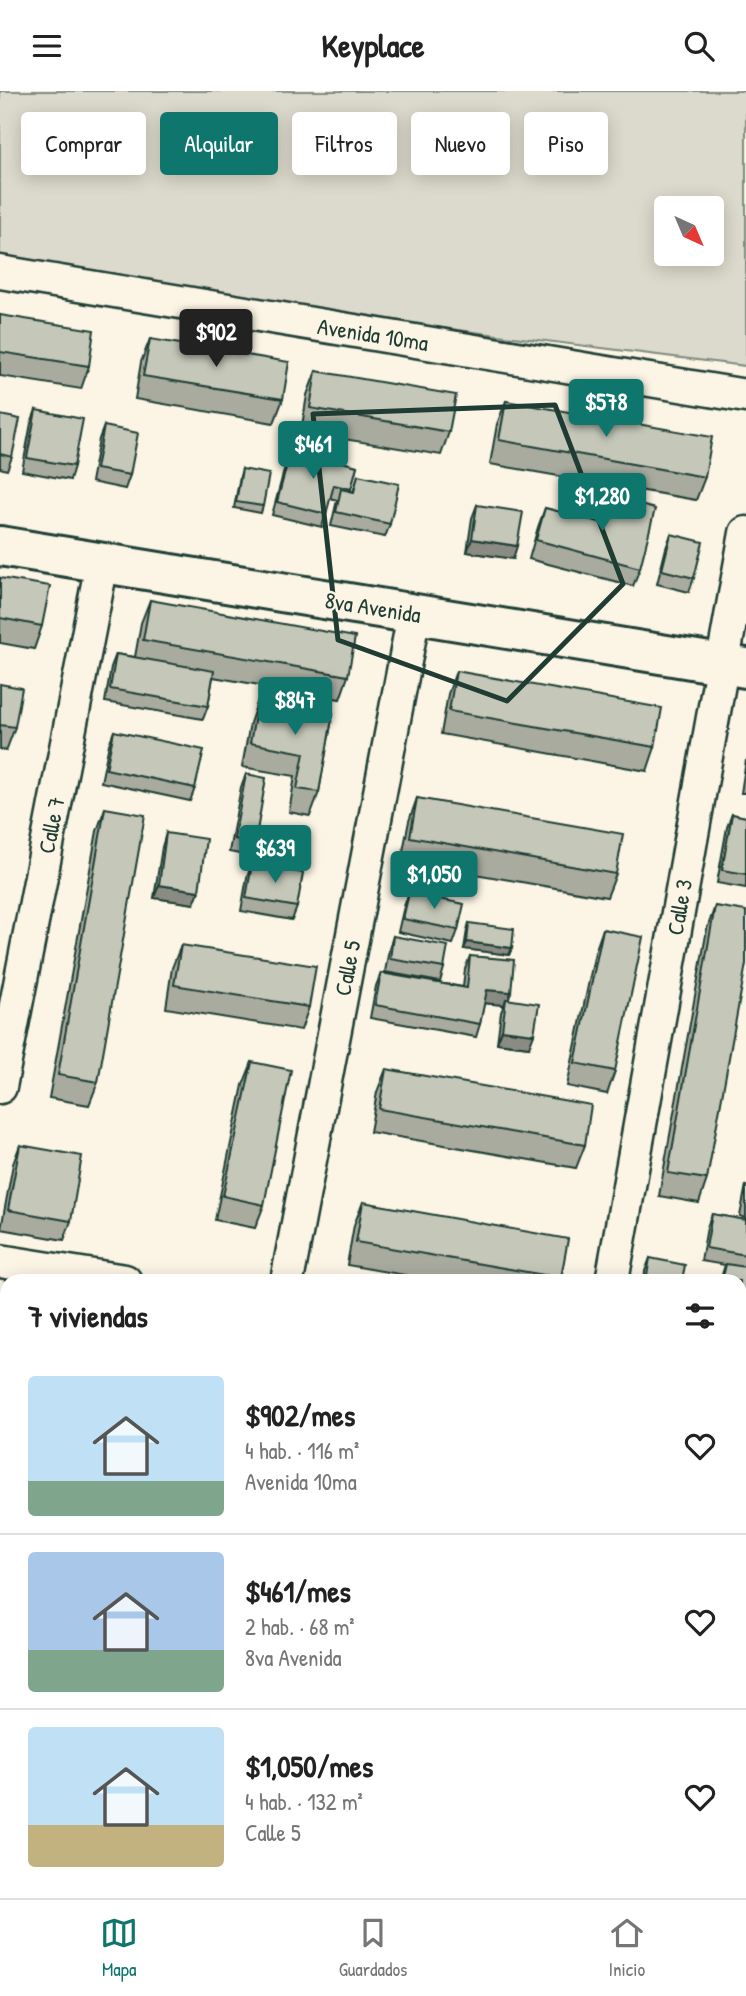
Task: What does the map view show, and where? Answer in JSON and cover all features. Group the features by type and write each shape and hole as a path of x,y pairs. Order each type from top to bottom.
{"street":[{"name":"Avenida 10ma","path":"0,272 746,397"},
{"name":"Calle 3","path":"613,1274 734,666 746,533"},
{"name":"8va Avenida","path":"0,547 734,666"},
{"name":"Calle 7","path":"0,1087 102,563"},
{"name":"Calle 5","path":"288,1274 414,614"},
{"path":"0,1261 81,1274"}],"highlighted area":[{"path":"555,405 623,584 507,701 338,640 313,414"}],"shaded area":[{"path":"0,91 746,91 746,366 402,323 0,266"}],"building":[{"path":"0,315 94,330 89,366 0,352"},
{"path":"150,339 289,362 283,399 143,376"},
{"path":"316,371 456,395 449,432 310,408"},
{"path":"506,401 712,437 705,477 499,440"},
{"path":"36,410 83,419 74,466 27,458"},
{"path":"0,415 20,419 12,457 0,454"},
{"path":"104,426 138,433 130,475 96,469"},
{"path":"291,449 357,466 351,489 334,485 326,514 277,502"},
{"path":"242,469 269,474 263,506 236,502"},
{"path":"358,475 399,484 390,524 336,512 341,489 354,492"},
{"path":"614,498 655,509 640,568 536,540 545,508 607,524"},
{"path":"477,505 523,512 517,546 472,539"},
{"path":"671,534 703,542 694,578 662,570"},
{"path":"0,578 50,586 42,626 0,618"},
{"path":"150,600 355,637 348,676 143,640"},
{"path":"116,654 214,671 208,706 110,689"},
{"path":"456,671 662,708 655,747 449,711"},
{"path":"0,684 22,688 15,727 0,725"},
{"path":"258,700 333,713 319,792 297,789 304,753 250,743"},
{"path":"114,731 204,750 195,788 106,769"},
{"path":"246,774 266,778 255,843 234,839"},
{"path":"417,798 623,834 616,874 410,837"},
{"path":"105,808 145,815 98,1082 58,1075"},
{"path":"732,814 746,817 746,874 722,870"},
{"path":"166,833 206,839 199,891 159,885"},
{"path":"252,864 303,873 297,907 246,898"},
{"path":"409,893 464,904 458,930 403,919"},
{"path":"715,906 746,911 746,964 707,1179 668,1173"},
{"path":"469,923 514,929 512,948 467,942"},
{"path":"603,929 643,937 615,1071 575,1063"},
{"path":"393,936 448,946 444,968 390,959"},
{"path":"181,945 316,966 309,1007 174,985"},
{"path":"470,956 514,960 511,992 487,990 480,1024 375,1005 381,973 467,988"},
{"path":"506,999 539,1004 534,1034 502,1030"},
{"path":"252,1062 291,1070 264,1205 223,1196"},
{"path":"386,1069 591,1105 585,1145 379,1109"},
{"path":"20,1145 82,1156 71,1221 8,1210"},
{"path":"363,1202 568,1239 562,1274 538,1274 356,1242"},
{"path":"712,1214 746,1220 746,1255 706,1248"},
{"path":"650,1258 685,1265 683,1274 647,1274"},
{"path":"726,1264 746,1267 746,1274 724,1274"}]}
